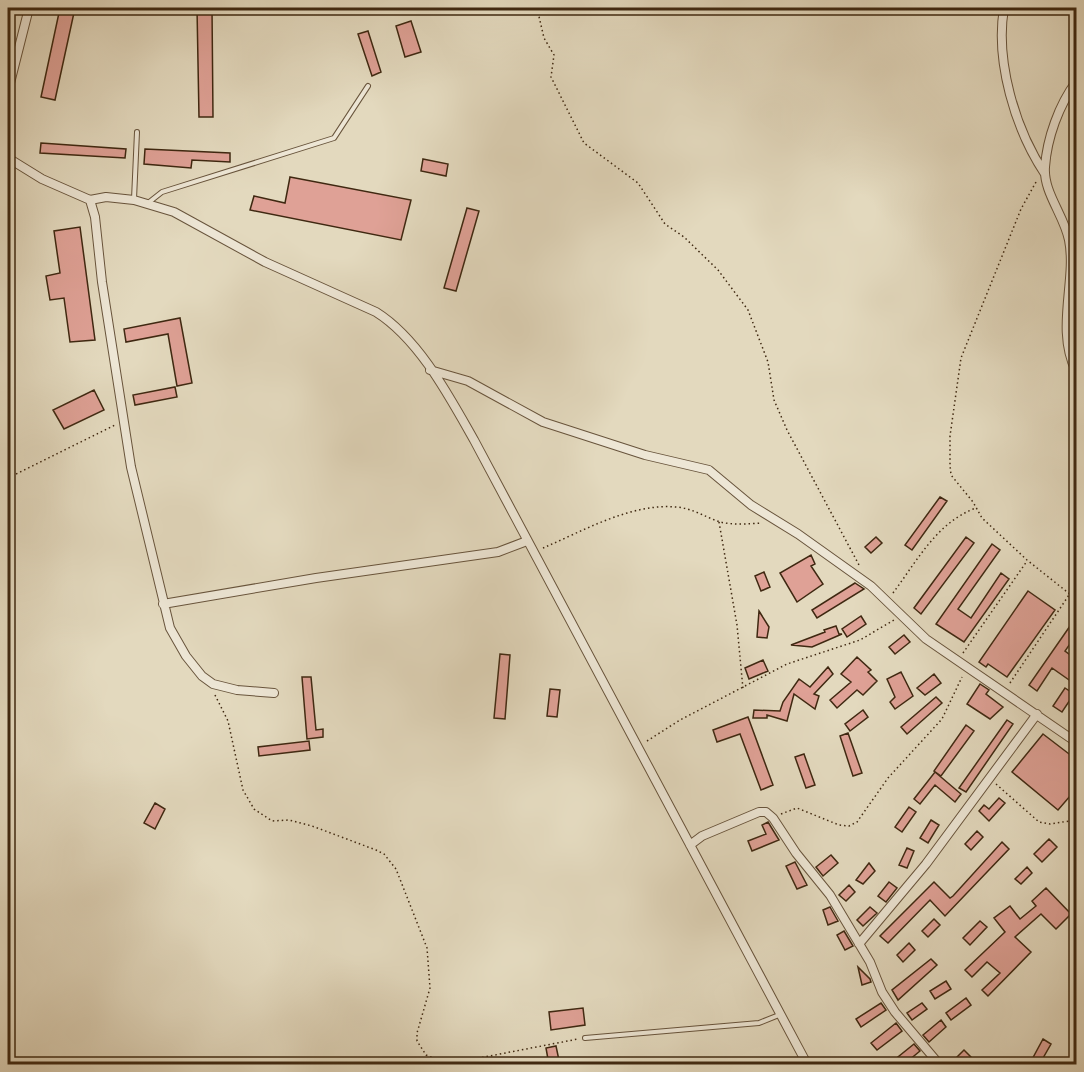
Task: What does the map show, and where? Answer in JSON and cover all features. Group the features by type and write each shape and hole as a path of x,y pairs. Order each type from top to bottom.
{"street":[{"path":"8,91 29,8"},
{"path":"1004,8 1002,45 1015,115 1029,148 1045,174 1069,237 1070,262 1066,314 1077,371"},
{"path":"1045,174 1056,120 1063,103 1077,82"},
{"path":"8,158 42,179 90,200 106,197 134,200 174,212 265,262 376,312 402,332 454,405 807,1065"},
{"path":"90,200 95,217 131,467 163,604 176,641 202,676 213,684 237,690 274,693"},
{"path":"430,370 468,381 538,419 578,434 666,461 704,467 751,505 860,577 900,616 957,662 1077,742"},
{"path":"163,604 316,578 498,552 528,541"},
{"path":"859,944 926,864 1037,714"},
{"path":"690,845 702,836 759,812 766,812 773,818 796,853 830,895 895,1012 939,1065"}],"lane":[{"path":"147,204 162,192 334,138 368,86"},
{"path":"134,200 137,132"},
{"path":"585,1038 759,1023 779,1015"}],"path":[{"path":"537,8 544,38 554,55 551,77 584,143 638,183 664,224 684,237 718,270 748,310 768,362 774,400 787,430 862,570"},
{"path":"1045,174 1040,175 1021,209 961,358 950,436 951,475 977,507 982,518 1027,560 1077,599"},
{"path":"8,478 123,421"},
{"path":"533,552 603,522 658,507 692,509 718,521 756,524 777,521"},
{"path":"887,601 945,525 960,513 977,507"},
{"path":"718,521 737,625 743,689"},
{"path":"957,662 1027,560"},
{"path":"1004,692 1070,594"},
{"path":"642,755 647,742 653,735 787,664 874,634 900,616"},
{"path":"773,818 797,808 839,825 849,826 857,822 888,778 942,719 967,669"},
{"path":"213,693 228,720 243,790 254,809 272,820 289,820 312,826 376,850 384,855 396,869 427,948 430,988 417,1032 417,1041 426,1055 448,1064 585,1038"},
{"path":"989,778 1039,822 1050,824 1077,820"}],"building":[{"path":"60,8 75,8 55,100 41,97"},
{"path":"197,8 212,8 213,117 199,117"},
{"path":"411,21 421,52 405,57 396,26"},
{"path":"368,31 381,72 372,76 358,34"},
{"path":"41,143 126,149 125,158 40,153"},
{"path":"145,149 230,153 230,162 192,160 191,168 144,164"},
{"path":"423,159 448,164 446,176 421,171"},
{"path":"290,177 411,200 401,240 250,210 254,196 285,203"},
{"path":"467,208 479,211 456,291 444,288"},
{"path":"80,227 95,340 70,342 64,298 50,300 46,276 60,273 54,231"},
{"path":"180,318 192,383 177,386 168,334 126,342 124,329"},
{"path":"175,387 177,397 135,405 133,395"},
{"path":"94,390 104,410 64,429 53,410"},
{"path":"940,497 947,501 912,550 905,545"},
{"path":"876,537 882,543 871,553 865,547"},
{"path":"966,537 974,543 921,614 914,608"},
{"path":"992,544 1000,550 958,609 971,618 1001,573 1009,579 964,642 936,624"},
{"path":"811,555 815,564 811,566 823,584 797,602 780,573"},
{"path":"764,572 770,587 761,591 755,576"},
{"path":"855,583 864,589 817,618 812,610"},
{"path":"1028,591 1055,610 1007,677 988,664 986,667 979,662"},
{"path":"759,611 769,627 767,638 757,637"},
{"path":"861,616 866,624 847,637 842,629"},
{"path":"1077,616 1077,634 1065,651 1077,660 1077,675 1072,682 1052,668 1037,691 1029,685"},
{"path":"836,626 839,634 842,634 812,647 791,645 825,632 824,630"},
{"path":"904,635 910,642 895,654 889,647"},
{"path":"500,654 510,655 505,719 494,718"},
{"path":"857,657 871,670 868,672 877,681 863,695 857,690 837,708 830,700 851,682 841,674"},
{"path":"763,660 768,671 749,679 745,668"},
{"path":"828,667 833,674 814,694 819,696 815,709 794,694 787,721 767,715 767,718 753,718 754,710 780,711 783,702 799,679 810,687"},
{"path":"901,672 913,696 895,709 890,702 895,697 887,679"},
{"path":"934,674 941,683 925,695 917,688"},
{"path":"302,677 311,677 316,730 323,729 323,737 307,739"},
{"path":"980,684 989,690 986,694 1003,707 990,719 967,704"},
{"path":"1065,688 1074,694 1062,712 1053,706"},
{"path":"550,689 560,690 557,717 547,716"},
{"path":"936,697 942,703 907,734 901,727"},
{"path":"863,710 868,717 850,731 845,724"},
{"path":"748,717 773,785 761,790 740,734 717,742 713,730"},
{"path":"1007,720 1013,724 966,792 959,788"},
{"path":"966,725 974,731 941,776 934,771"},
{"path":"848,733 862,773 853,776 840,736"},
{"path":"1043,734 1077,760 1077,788 1058,810 1012,772"},
{"path":"309,741 310,750 259,756 258,747"},
{"path":"804,754 815,785 806,788 795,757"},
{"path":"935,772 961,794 955,802 935,785 920,804 914,799"},
{"path":"999,798 1005,803 989,821 979,811 984,805 989,809"},
{"path":"155,803 165,809 155,829 144,823"},
{"path":"909,807 916,812 902,832 895,827"},
{"path":"931,820 939,825 928,843 920,838"},
{"path":"768,822 779,840 752,851 748,841 766,834 762,825"},
{"path":"977,831 983,837 971,850 965,844"},
{"path":"1049,839 1057,847 1042,862 1034,854"},
{"path":"1002,842 1009,849 945,916 930,900 888,943 880,936 934,882 950,898 953,896"},
{"path":"907,848 914,851 907,868 899,865"},
{"path":"831,855 838,863 823,876 816,867"},
{"path":"795,862 807,885 797,889 786,866"},
{"path":"869,863 875,871 863,884 856,880"},
{"path":"1027,867 1032,873 1021,884 1015,879"},
{"path":"889,882 897,888 886,902 878,896"},
{"path":"849,885 855,892 846,901 839,895"},
{"path":"1046,888 1071,914 1056,929 1041,914 1015,937 1031,952 988,996 982,990 1000,973 987,962 972,977 965,970 1005,932 994,918 1010,906 1020,919 1036,906 1032,901"},
{"path":"830,907 838,921 828,925 823,910"},
{"path":"870,907 877,913 863,926 857,920"},
{"path":"934,919 940,925 928,937 922,931"},
{"path":"980,921 987,927 970,945 963,938"},
{"path":"844,931 853,946 845,950 837,935"},
{"path":"909,943 915,950 903,962 897,955"},
{"path":"931,959 937,965 898,1000 892,990"},
{"path":"858,967 870,979 871,982 862,985"},
{"path":"946,981 951,989 935,999 930,991"},
{"path":"966,998 971,1005 951,1020 946,1013"},
{"path":"881,1003 886,1010 861,1027 856,1019"},
{"path":"922,1003 927,1009 912,1020 907,1013"},
{"path":"583,1008 585,1025 551,1030 549,1012"},
{"path":"941,1020 946,1027 929,1042 923,1035"},
{"path":"896,1023 902,1031 877,1050 871,1043"},
{"path":"1043,1039 1051,1044 1039,1065 1029,1065"},
{"path":"914,1044 920,1051 903,1065 888,1065"},
{"path":"556,1046 560,1065 549,1065 546,1048"},
{"path":"964,1050 971,1057 964,1065 949,1065"}]}
